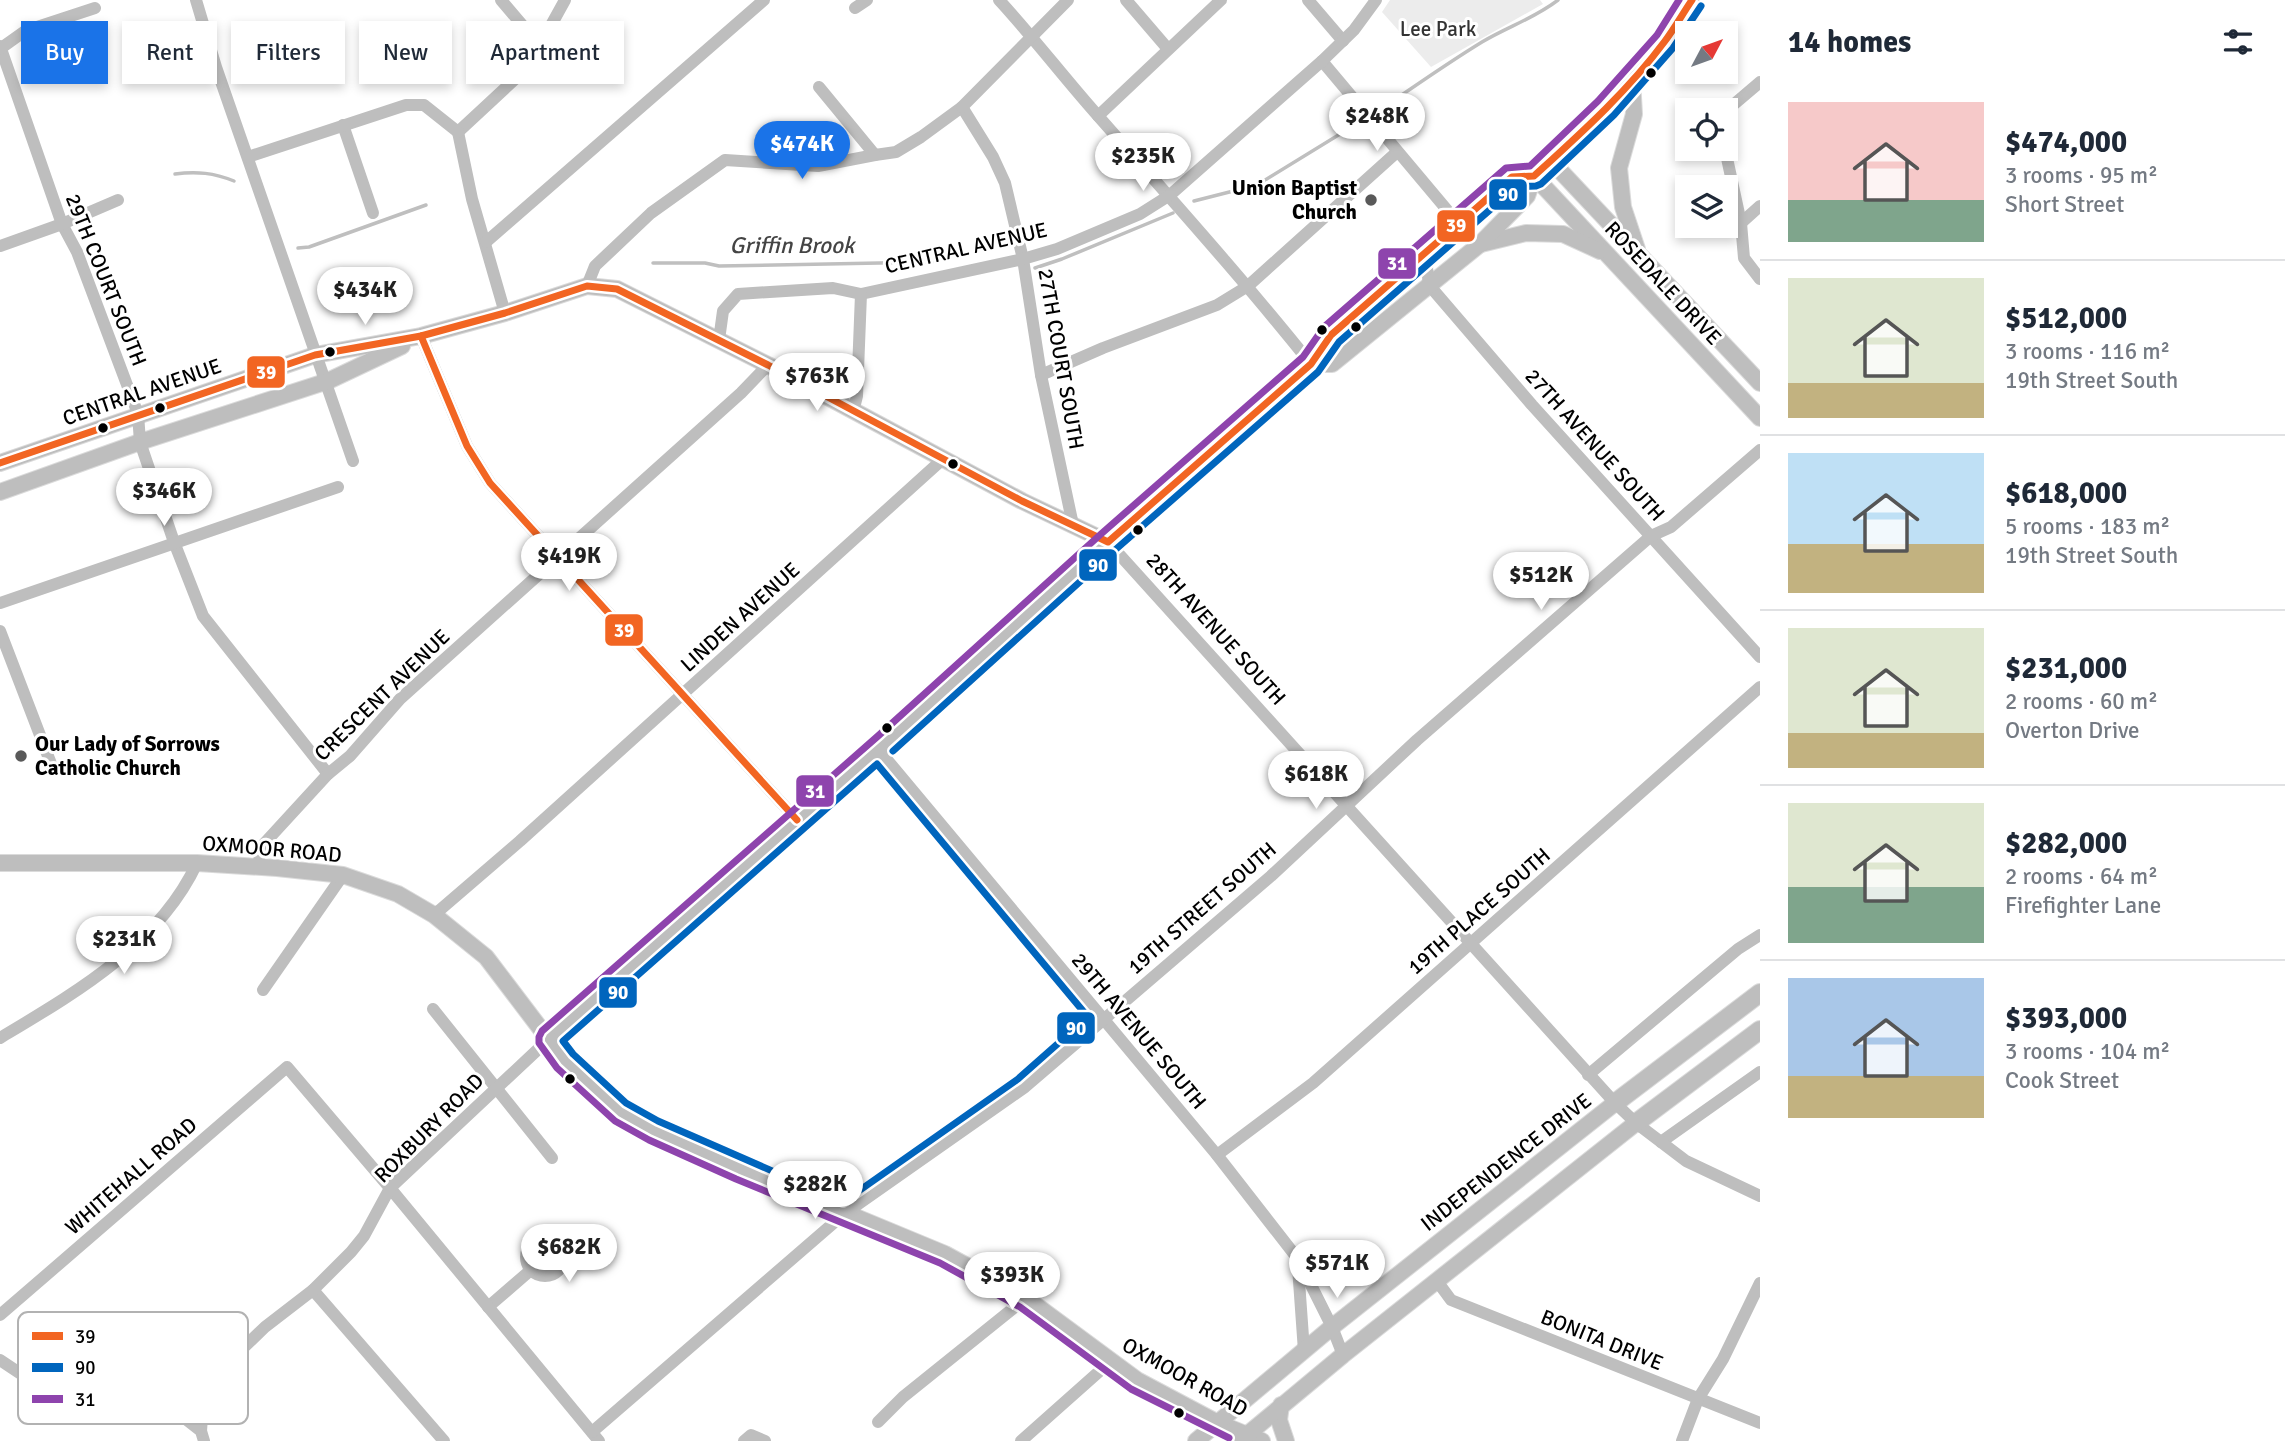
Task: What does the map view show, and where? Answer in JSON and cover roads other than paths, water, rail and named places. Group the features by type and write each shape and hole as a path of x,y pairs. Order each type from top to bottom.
{"highway":[{"path":"1615,1103 1760,992"},
{"path":"1636,1123 1760,1030"}],"main road":[{"path":"1311,364 1332,364 1479,245 1527,196 1534,176 1632,80 1665,41 1692,0"},
{"path":"1632,80 1634,114 1619,168 1623,207 1639,255"},
{"name":"ROSEDALE DRIVE","path":"1551,161 1757,377"},
{"path":"1108,542 1311,364 1331,335 1430,247 1512,177 1534,176"},
{"name":"ROSEDALE DRIVE","path":"1534,176 1760,418"},
{"path":"1479,245 1527,233 1563,234 1607,254"},
{"name":"CENTRAL AVENUE","path":"0,463 315,355 421,336 505,313 587,286 617,289"},
{"name":"28TH AVENUE SOUTH","path":"617,289 768,365 1022,502 1108,542"},
{"name":"CENTRAL AVENUE","path":"0,492 140,442 326,382 421,336"},
{"name":"OXMOOR ROAD","path":"0,863 197,863 343,875 398,894 434,915 486,957 565,1061 620,1112 677,1141 844,1214 945,1254 1026,1298 1138,1380 1243,1438 1262,1441"},
{"name":"INDEPENDENCE DRIVE","path":"1196,1441 1332,1327 1615,1103"},
{"path":"1243,1438 1343,1355 1636,1123"},
{"path":"1281,1405 1279,1420 1286,1441"}],"street":[{"path":"196,0 215,67 353,461"},
{"path":"500,0 518,21"},
{"path":"554,21 565,0"},
{"path":"485,242 764,0"},
{"path":"855,8 867,0"},
{"path":"999,0 1170,195 1311,364"},
{"path":"587,286 595,266 652,213 725,159 818,166 896,152 962,107 1068,0"},
{"path":"1126,0 1168,49"},
{"path":"1098,116 1221,0"},
{"path":"1308,0 1343,41"},
{"name":"CENTRAL AVENUE","path":"719,340 723,311 738,293 833,288 860,294 1023,259 1057,249 1140,214 1170,195 1322,61 1343,41 1376,0"},
{"path":"0,48 25,31 95,8"},
{"name":"29TH COURT SOUTH","path":"0,48 62,224 77,252 138,414 140,442 203,616 328,774"},
{"path":"1322,61 1458,223"},
{"path":"1738,101 1760,82"},
{"path":"458,132 510,84"},
{"path":"819,87 875,155"},
{"path":"248,157 406,105 424,105 458,132 472,199 505,313"},
{"name":"27TH COURT SOUTH","path":"962,107 1005,183 1023,259 1041,375 1073,525"},
{"path":"343,125 373,213"},
{"path":"1041,375 1103,348 1217,305 1248,286 1397,152"},
{"path":"1728,161 1741,223 1744,258 1760,279"},
{"path":"0,246 118,200"},
{"path":"1741,223 1760,206"},
{"path":"1429,285 1427,268 1430,247"},
{"name":"27TH AVENUE SOUTH","path":"1429,285 1532,405 1760,657"},
{"path":"853,412 857,396 860,294"},
{"path":"421,336 467,446 491,484 797,820"},
{"name":"CRESCENT AVENUE","path":"258,868 261,847 328,774 350,756 400,699 768,365"},
{"name":"19TH STREET SOUTH","path":"595,1437 844,1214 1025,1087 1189,947 1417,740 1651,536 1671,527 1760,450"},
{"name":"LINDEN AVENUE","path":"434,915 520,841 944,458"},
{"path":"0,603 338,487"},
{"name":"ROXBURY ROAD","path":"248,1343 313,1290 365,1236 390,1188 497,1087 878,750 1108,542"},
{"name":"28TH AVENUE SOUTH","path":"1108,542 1615,1103 1636,1123 1686,1161 1760,1196"},
{"path":"0,631 54,769"},
{"name":"19TH PLACE SOUTH","path":"1217,1155 1312,1083 1760,687"},
{"name":"29TH AVENUE SOUTH","path":"878,750 1104,1018 1217,1155 1298,1259 1343,1355"},
{"path":"0,1038 70,996 124,955 162,918 184,890 197,863"},
{"path":"263,990 343,875"},
{"path":"1588,1075 1738,949 1760,935"},
{"path":"433,1009 552,1158"},
{"name":"WHITEHALL ROAD","path":"0,1315 287,1067 390,1188"},
{"path":"1661,1142 1760,1072"},
{"path":"390,1188 595,1437"},
{"path":"1298,1259 1304,1351"},
{"path":"488,1307 532,1269"},
{"name":"BONITA DRIVE","path":"1437,1281 1451,1300 1760,1423"},
{"path":"1682,1441 1698,1399 1723,1359 1760,1283"},
{"path":"313,1290 444,1441"},
{"path":"878,1422 903,1397 1026,1298"},
{"path":"0,1360 18,1372"},
{"path":"1021,1441 1111,1361"},
{"path":"744,1441 751,1435 765,1441"}],"waterway":[{"name":"Griffin Brook","path":"1377,112 1482,42 1558,0"},
{"name":"Griffin Brook","path":"1194,201 1257,185 1358,123"},
{"name":"Griffin Brook","path":"175,174 205,173 234,181"},
{"name":"Griffin Brook","path":"298,248 309,247 426,205"},
{"name":"Griffin Brook","path":"1035,268 1173,213"},
{"name":"Griffin Brook","path":"653,263 705,263 719,266 932,262"}],"place":[{"name":"Union Baptist Church","path":"1371,200"},
{"name":"Our Lady of Sorrows Catholic Church","path":"21,756"}],"park label":[{"name":"Lee Park","path":"1438,29"}]}
